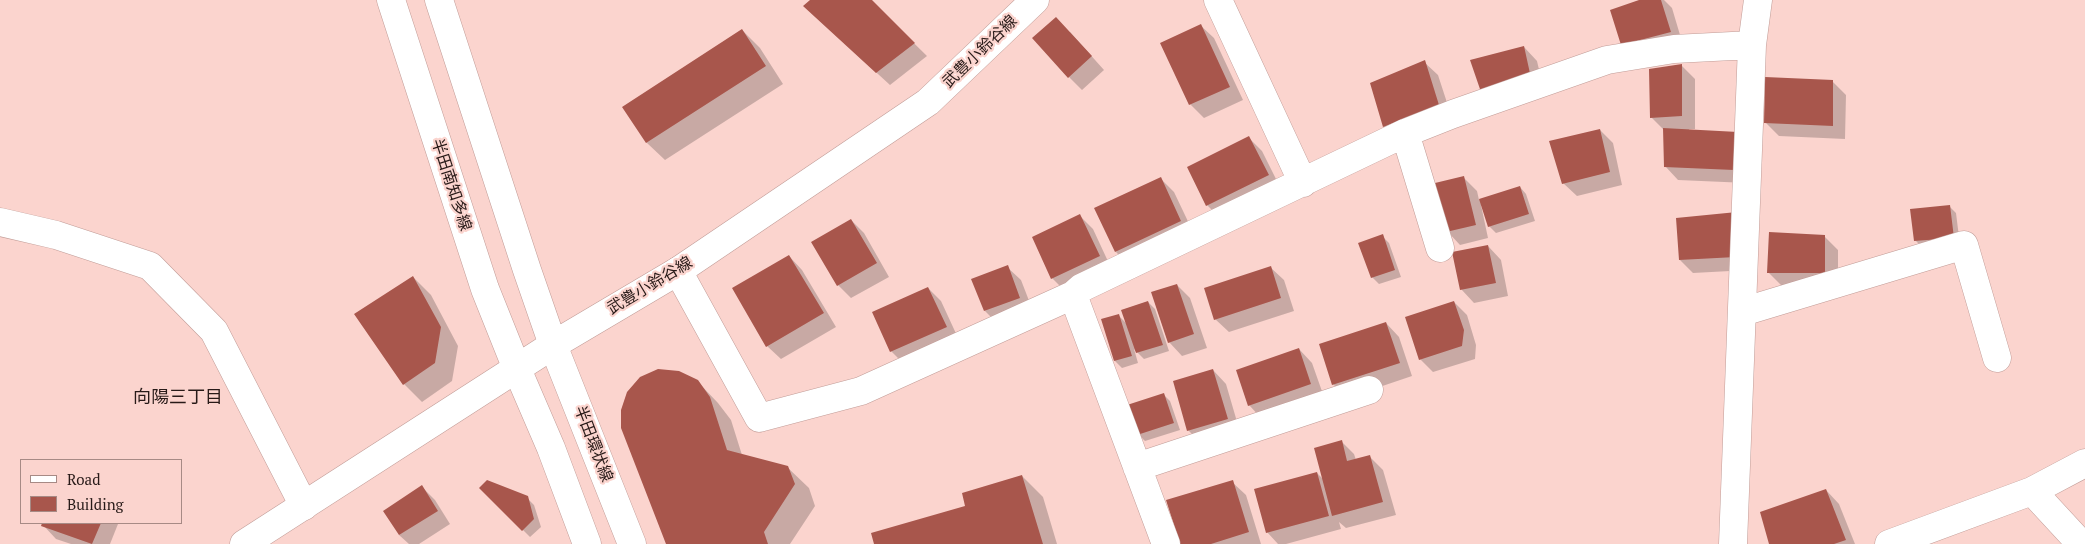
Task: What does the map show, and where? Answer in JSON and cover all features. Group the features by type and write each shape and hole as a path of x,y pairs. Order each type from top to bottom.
{"street":[{"name":"半田南知多線","path":"391,0 485,289 517,369"},
{"path":"439,0 527,270 554,345"},
{"name":"武豊小鈴谷線","path":"244,544 554,345 678,272 928,102 1035,0"},
{"path":"1218,0 1303,183"},
{"path":"1733,544 1752,45 1758,0"},
{"path":"678,272 760,418 861,390 1073,295 1081,288 1405,133 1453,114 1607,60 1674,49 1752,45"},
{"path":"1405,133 1440,248"},
{"path":"0,222 56,235 150,266 214,331 304,506"},
{"path":"1742,312 1964,245 1997,358"},
{"path":"1073,295 1166,544"},
{"name":"半田環状線","path":"554,345 632,544"},
{"path":"517,369 551,448 587,544"},
{"path":"1137,467 1369,390"},
{"path":"1889,544 2032,491 2085,463"},
{"path":"2032,491 2081,544"}],"building":[{"path":"810,0 872,0 915,43 876,73 803,6"},
{"path":"1639,0 1661,0 1671,32 1621,45 1610,10"},
{"path":"1056,17 1092,56 1068,78 1032,38"},
{"path":"1201,24 1230,87 1189,105 1160,43"},
{"path":"742,29 766,66 646,143 622,107"},
{"path":"1524,46 1531,78 1481,92 1470,60"},
{"path":"1425,60 1439,105 1383,127 1370,83"},
{"path":"1682,64 1682,116 1650,118 1649,69"},
{"path":"1765,77 1833,80 1833,126 1764,123"},
{"path":"1663,128 1738,132 1734,170 1664,167"},
{"path":"1600,129 1610,172 1562,184 1549,141"},
{"path":"1249,136 1269,175 1206,206 1187,167"},
{"path":"1464,176 1476,225 1446,232 1435,183"},
{"path":"1161,177 1181,221 1115,252 1094,208"},
{"path":"1520,186 1529,214 1488,227 1479,199"},
{"path":"1950,205 1954,238 1914,241 1910,209"},
{"path":"1737,212 1736,257 1679,260 1676,218"},
{"path":"1080,214 1100,256 1051,279 1032,237"},
{"path":"851,219 877,263 837,286 811,242"},
{"path":"1769,232 1825,235 1825,273 1767,273"},
{"path":"1383,234 1395,270 1371,278 1358,243"},
{"path":"1488,245 1496,283 1460,290 1452,252"},
{"path":"789,255 824,313 766,347 732,288"},
{"path":"1008,265 1020,298 984,311 971,279"},
{"path":"1271,266 1281,298 1214,320 1204,288"},
{"path":"413,276 441,327 435,363 403,385 354,314"},
{"path":"1177,284 1194,334 1168,343 1151,292"},
{"path":"928,287 947,327 890,352 872,312"},
{"path":"1148,301 1163,345 1136,353 1121,310"},
{"path":"1454,301 1464,330 1462,346 1419,360 1405,317"},
{"path":"1119,314 1132,356 1114,361 1101,319"},
{"path":"1386,322 1400,363 1332,385 1319,344"},
{"path":"1299,348 1311,384 1248,406 1236,370"},
{"path":"658,369 679,371 698,380 710,397 727,450 788,466 795,484 764,532 768,544 666,544 621,428 621,410 627,392 640,377"},
{"path":"1213,369 1228,419 1187,431 1173,381"},
{"path":"1164,393 1174,423 1137,435 1127,405"},
{"path":"1342,440 1347,461 1370,455 1383,502 1332,516 1314,448"},
{"path":"1317,472 1329,516 1266,533 1254,489"},
{"path":"1022,475 1043,544 874,544 871,533 965,506 962,493"},
{"path":"487,480 528,496 534,519 522,531 479,488"},
{"path":"1233,480 1249,532 1211,544 1180,544 1166,500"},
{"path":"422,485 438,511 399,535 383,511"},
{"path":"1826,489 1846,540 1834,544 1769,544 1760,512"},
{"path":"42,524 101,524 92,544 41,526"}],"district":[{"name":"向陽三丁目","path":"178,398"}]}
